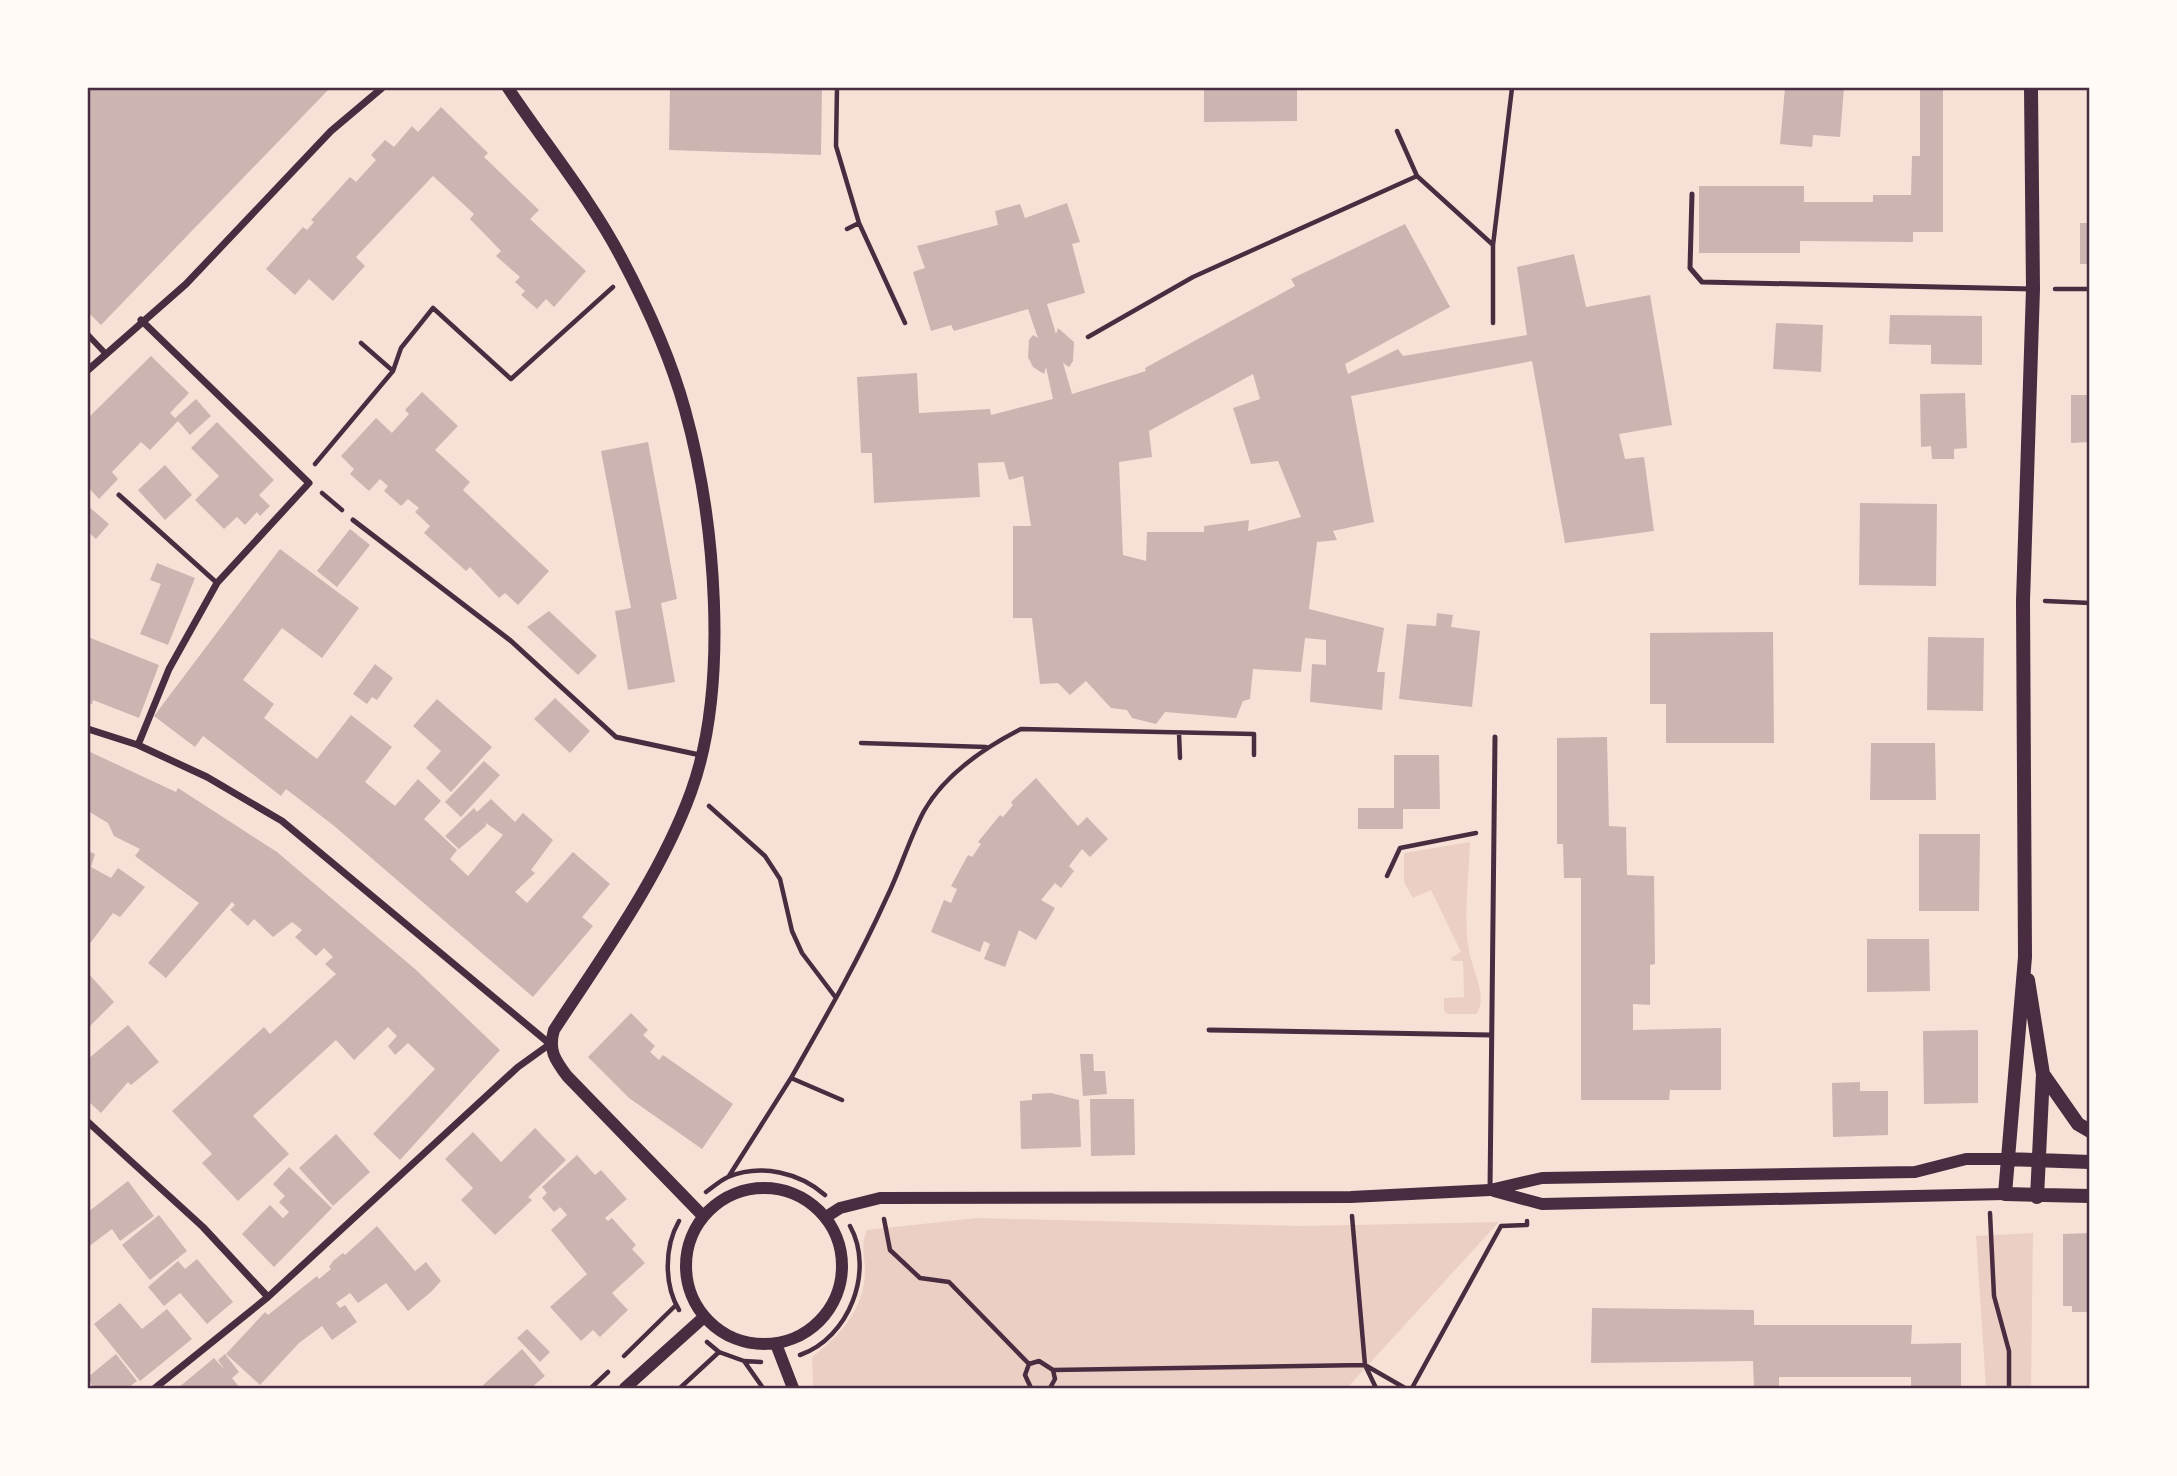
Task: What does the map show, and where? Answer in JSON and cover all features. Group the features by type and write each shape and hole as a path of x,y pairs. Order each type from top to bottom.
{"main road":[{"path":"2031,88 2033,289 2023,600 2025,957 2005,1194 2037,1197 2090,1196"},
{"path":"2025,957 2043,1074 2037,1197"},
{"path":"2043,1074 2078,1124 2090,1131"},
{"path":"2008,1159 2090,1162"}],"street":[{"path":"88,370 141,320 186,284 331,131 382,88"},
{"path":"155,1388 268,1297 518,1067 550,1044 554,1030 647,880 691,792 701,755 712,679 714,616 704,496 685,409 629,272 590,203 508,88"},
{"path":"138,745 169,669 217,583 309,482 141,320"},
{"path":"88,335 105,353"},
{"path":"88,729 138,745 206,777 282,821 550,1044 555,1059 567,1076 702,1215"},
{"path":"88,1122 203,1227 268,1297"},
{"path":"826,1217 840,1208 880,1198 1350,1197 1490,1190 1542,1178 1916,1172 1966,1159 2008,1159"},
{"path":"765,1186 799,1195 826,1217 839,1241 842,1268 837,1295 823,1318 802,1335 776,1344 750,1344 725,1334 704,1317 690,1293 685,1266 689,1239 702,1215 730,1194 765,1186"},
{"path":"1490,1190 1542,1204 2005,1194"},
{"path":"625,1388 704,1317"},
{"path":"776,1344 793,1388"}],"lane":[{"path":"1692,194 1690,268 1702,282 2033,289"},
{"path":"119,495 217,583"},
{"path":"353,520 511,641 616,737 701,755"},
{"path":"1490,1190 1495,737"},
{"path":"1209,1030 1491,1035"}],"path":[{"path":"837,88 836,146 859,223 905,323"},
{"path":"1493,323 1493,245 1512,88"},
{"path":"1397,131 1417,176 1493,245"},
{"path":"1088,337 1193,277 1417,176"},
{"path":"847,229 859,223"},
{"path":"353,520 309,482 318,458 393,371 401,348 433,308 511,379 629,272"},
{"path":"2033,289 2090,289"},
{"path":"361,343 393,371"},
{"path":"2023,600 2090,603"},
{"path":"728,1177 769,1170 809,1181 840,1208 854,1233 860,1260 855,1296 848,1314 831,1336 808,1352 782,1361 744,1361 719,1352 691,1329 676,1305 668,1279 668,1252 676,1226 691,1203 728,1177 791,1078 836,998 886,899 925,810 953,775 987,747 1021,729 1254,734 1254,755"},
{"path":"1178,733 1180,758"},
{"path":"861,743 987,747"},
{"path":"691,792 765,856 780,879 792,931 802,953 836,998"},
{"path":"1387,876 1400,848 1494,830"},
{"path":"791,1078 842,1100"},
{"path":"1988,1195 1994,1296 2008,1351 2009,1388"},
{"path":"1350,1197 1365,1364 1376,1388"},
{"path":"880,1198 890,1250 920,1278 949,1282 1029,1364"},
{"path":"1412,1388 1501,1226 1527,1224 1525,1199"},
{"path":"619,1361 676,1305"},
{"path":"680,1388 719,1352"},
{"path":"744,1361 763,1388"},
{"path":"1029,1364 1039,1361 1053,1370 1365,1364 1405,1388"},
{"path":"1029,1364 1025,1375 1031,1388"},
{"path":"591,1388 610,1370"},
{"path":"1050,1388 1055,1379 1053,1370"}],"shaded area":[{"path":"1470,842 1467,938 1481,1000 1476,1014 1448,1014 1444,1011 1444,998 1464,997 1463,961 1452,961 1451,958 1461,952 1431,890 1413,898 1404,882 1404,853"},
{"path":"977,1218 1302,1226 1499,1222 1347,1388 813,1388 812,1357 849,1321 860,1298 864,1286 863,1251 867,1230"},
{"path":"2033,1233 2031,1388 1986,1388 1976,1236"}],"building":[{"path":"88,88 330,88 101,325 88,312"},
{"path":"670,88 822,88 821,155 669,150"},
{"path":"1204,88 1297,88 1297,121 1204,122"},
{"path":"1785,88 1844,88 1840,137 1813,135 1812,147 1780,144"},
{"path":"1920,88 1943,88 1943,232 1913,232 1913,242 1800,241 1800,253 1699,253 1699,186 1804,186 1804,202 1873,202 1873,195 1911,195 1912,156 1920,156"},
{"path":"441,107 488,153 484,157 539,210 530,219 586,271 554,307 546,299 537,309 521,295 525,291 515,282 520,277 496,256 501,251 470,219 474,214 433,176 356,257 365,266 333,301 309,279 295,295 266,269 303,227 307,230 314,222 311,220 350,177 356,182 376,160 371,155 385,140 394,147 412,126 418,132"},
{"path":"1067,203 1080,242 1072,244 1085,293 1047,304 1056,334 1058,328 1074,342 1073,361 1069,367 1063,363 1072,394 1146,371 1145,368 1295,286 1291,279 1405,224 1450,307 1345,364 1348,374 1398,349 1403,356 1527,335 1517,267 1574,254 1586,307 1650,295 1672,425 1619,434 1625,459 1644,457 1654,531 1565,543 1532,361 1351,396 1374,522 1333,531 1337,540 1317,542 1309,609 1384,628 1377,672 1385,672 1382,710 1310,702 1312,664 1326,665 1326,640 1305,638 1301,672 1253,669 1250,699 1243,701 1236,718 1165,712 1156,724 1132,718 1127,710 1111,708 1086,681 1070,695 1058,683 1040,684 1032,618 1013,618 1013,526 1031,526 1023,476 1009,480 1004,462 978,463 980,497 874,503 872,453 861,453 857,377 917,373 919,413 990,409 991,415 1053,399 1046,367 1044,374 1033,367 1028,357 1029,340 1033,335 1038,338 1028,309 954,331 951,325 931,331 913,272 925,268 917,246 998,225 995,211 1020,204 1025,218","holes":["1253,374 1260,399 1233,408 1251,464 1278,461 1301,517 1248,531 1249,520 1204,526 1204,532 1147,532 1146,561 1123,555 1119,462 1152,457 1149,431"]},
{"path":"2080,223 2090,223 2090,264 2080,264"},
{"path":"1890,315 1982,316 1982,365 1931,364 1931,345 1889,344"},
{"path":"1776,323 1823,325 1821,372 1773,369"},
{"path":"151,356 189,393 170,413 175,418 196,399 211,416 190,435 178,421 150,450 141,442 112,472 118,479 99,499 88,487 88,418"},
{"path":"422,392 458,426 435,450 470,482 463,490 549,571 518,605 505,593 499,598 470,567 466,571 424,533 430,526 415,512 419,508 408,499 401,506 384,491 388,486 380,479 369,491 350,474 354,469 341,456 376,418 392,433 409,414 405,410"},
{"path":"1965,393 1967,448 1954,449 1954,459 1932,459 1931,446 1921,447 1920,394"},
{"path":"2071,395 2090,395 2090,442 2071,443"},
{"path":"217,422 274,480 259,495 270,506 260,516 257,512 245,525 237,517 224,529 195,500 219,476 191,448"},
{"path":"648,442 677,599 661,603 675,682 628,690 615,611 631,608 601,451"},
{"path":"165,465 192,495 165,520 138,490"},
{"path":"1860,503 1937,504 1936,586 1859,585"},
{"path":"88,506 109,524 96,539 88,532"},
{"path":"350,529 370,545 337,587 317,571"},
{"path":"280,549 359,608 322,658 282,628 243,680 274,704 264,718 317,759 351,715 392,747 365,782 395,806 418,779 441,801 424,819 457,850 450,859 468,876 503,835 486,823 486,826 459,849 445,836 474,808 477,812 491,799 515,822 523,813 553,840 531,870 535,873 515,892 527,903 573,852 610,884 582,917 593,926 533,997 333,825 286,789 281,796 203,736 195,747 154,716"},
{"path":"157,563 195,578 168,645 140,634 161,584 150,580"},
{"path":"549,611 597,656 578,675 527,627"},
{"path":"1437,613 1453,615 1451,627 1480,631 1472,707 1399,699 1407,624 1436,626"},
{"path":"1773,632 1774,743 1666,743 1666,704 1650,704 1650,633"},
{"path":"88,637 159,665 139,718 93,700 92,704 88,703"},
{"path":"1928,637 1984,638 1983,711 1927,710"},
{"path":"375,664 393,678 377,700 372,697 367,704 353,694"},
{"path":"555,698 590,731 570,753 534,719"},
{"path":"437,699 492,747 451,792 426,768 441,751 413,726"},
{"path":"1607,737 1609,826 1626,827 1627,875 1654,876 1655,964 1650,965 1650,1005 1633,1004 1633,1030 1721,1028 1721,1090 1670,1090 1669,1100 1581,1100 1581,878 1564,878 1563,844 1557,844 1557,738"},
{"path":"1871,743 1935,743 1936,800 1870,800"},
{"path":"88,751 176,792 178,788 277,852 415,969 500,1050 400,1160 373,1134 435,1069 408,1043 395,1055 388,1046 397,1036 388,1027 354,1060 336,1040 253,1116 289,1154 238,1201 202,1163 212,1154 172,1111 264,1027 270,1034 336,974 325,964 333,957 324,948 316,956 295,937 302,930 292,922 273,937 254,919 248,926 230,910 235,905 232,902 166,978 148,963 199,903 135,856 140,849 114,836 108,823 88,811"},
{"path":"1394,755 1439,755 1440,809 1403,809 1403,829 1358,829 1358,808 1394,808"},
{"path":"484,761 500,775 461,817 445,802"},
{"path":"1036,778 1078,826 1087,817 1108,839 1090,857 1082,849 1069,866 1074,871 1061,888 1055,883 1041,900 1055,908 1036,940 1019,930 1005,967 984,959 990,944 984,941 980,952 931,932 944,900 951,903 957,889 951,886 968,855 972,857 981,844 978,842 1000,815 1003,817 1013,805 1011,802"},
{"path":"1919,834 1980,834 1979,911 1919,911"},
{"path":"88,851 95,854 91,867 111,878 118,868 145,887 120,917 113,913 88,946"},
{"path":"1867,939 1929,939 1930,991 1867,992"},
{"path":"88,973 114,1002 88,1028"},
{"path":"631,1013 648,1030 643,1035 655,1046 650,1052 659,1060 663,1055 733,1104 702,1149 629,1098 588,1057"},
{"path":"128,1025 159,1062 131,1085 128,1082 101,1113 88,1101 88,1059"},
{"path":"1978,1030 1978,1103 1924,1104 1923,1031"},
{"path":"1080,1054 1093,1054 1094,1071 1105,1071 1107,1094 1083,1096"},
{"path":"1860,1082 1860,1091 1888,1091 1888,1135 1833,1137 1832,1083"},
{"path":"1051,1093 1079,1100 1081,1147 1021,1149 1020,1101 1032,1100 1032,1094"},
{"path":"1090,1099 1134,1099 1135,1155 1091,1156"},
{"path":"535,1128 566,1160 528,1197 532,1200 495,1235 461,1200 473,1188 445,1159 473,1132 501,1162"},
{"path":"336,1134 370,1172 333,1206 299,1168"},
{"path":"577,1155 595,1175 601,1170 627,1199 605,1218 608,1221 612,1218 636,1245 632,1249 645,1263 612,1293 628,1310 600,1337 593,1330 581,1341 550,1307 587,1274 551,1230 567,1215 560,1207 554,1212 542,1198 547,1193 542,1187"},
{"path":"289,1167 332,1208 274,1267 242,1234 270,1205 283,1218 289,1212 279,1202 285,1196 273,1184"},
{"path":"128,1181 154,1216 120,1241 112,1229 88,1247 88,1212"},
{"path":"159,1215 187,1251 150,1280 122,1245"},
{"path":"377,1226 415,1271 426,1262 441,1281 431,1292 408,1311 386,1283 358,1303 350,1293 336,1303 340,1308 345,1305 357,1322 332,1340 322,1326 299,1343 260,1385 226,1354 265,1312 268,1315 317,1276 319,1279 331,1269 329,1267 333,1261 343,1253 345,1255"},
{"path":"2090,1233 2090,1312 2072,1312 2072,1306 2063,1306 2063,1234"},
{"path":"197,1259 233,1302 207,1324 180,1293 164,1306 148,1287 178,1261 185,1269"},
{"path":"120,1303 142,1329 167,1309 192,1339 140,1381 94,1324"},
{"path":"1592,1308 1754,1310 1754,1325 1912,1325 1911,1344 1961,1343 1961,1388 1911,1388 1911,1377 1779,1377 1779,1388 1754,1388 1753,1361 1591,1363"},
{"path":"527,1329 550,1352 540,1362 517,1338"},
{"path":"522,1349 545,1376 531,1388 480,1388"},
{"path":"116,1354 137,1381 128,1388 93,1388 88,1377"},
{"path":"225,1354 239,1372 232,1378 240,1388 178,1388 214,1358 225,1370 218,1360"}]}
